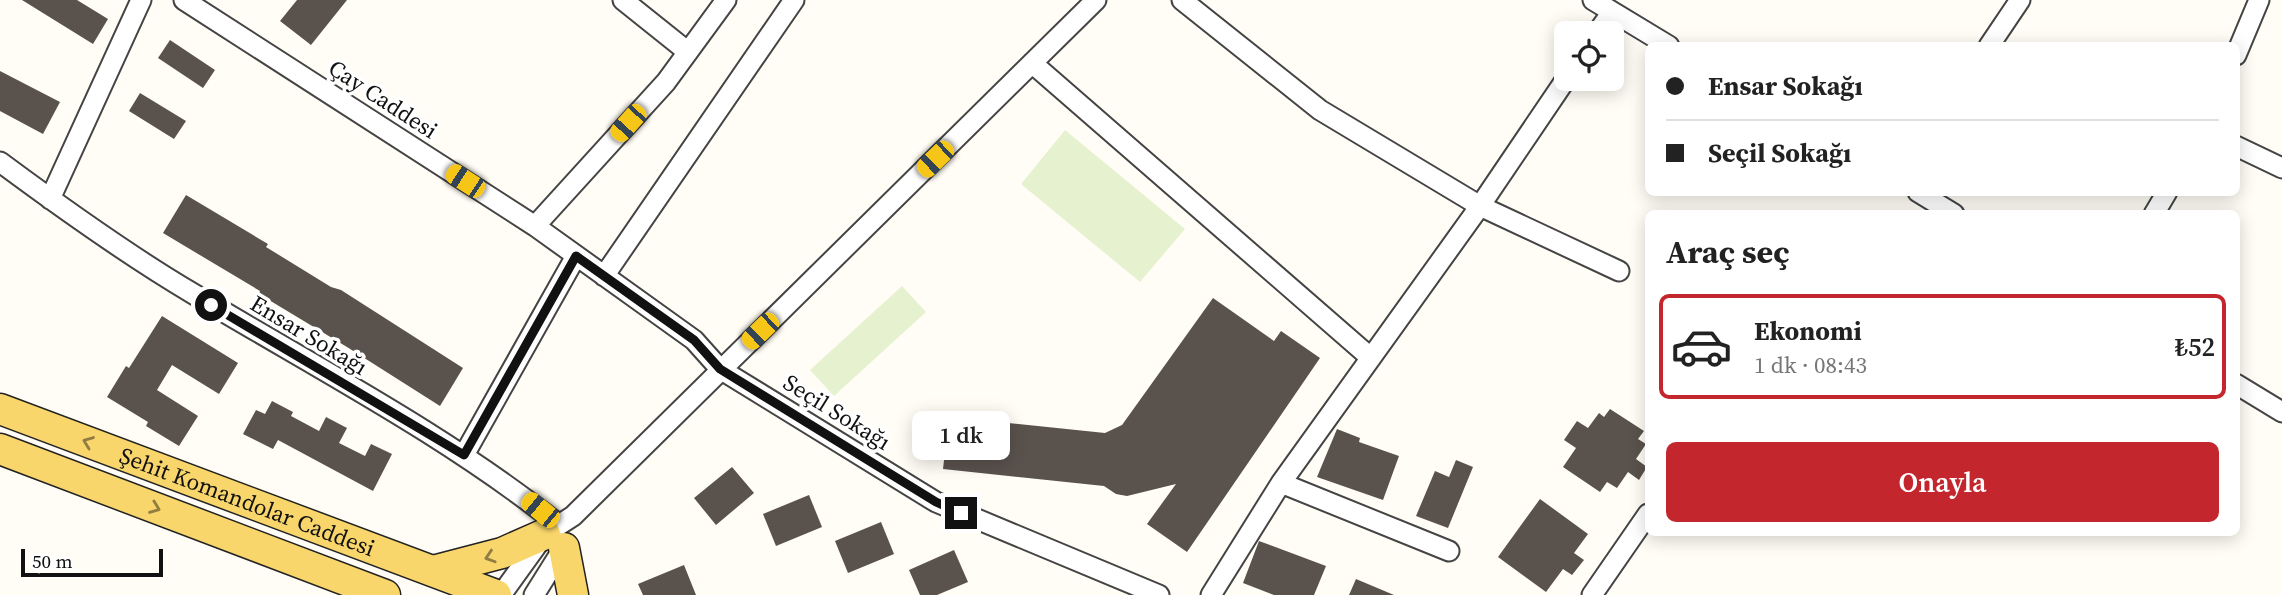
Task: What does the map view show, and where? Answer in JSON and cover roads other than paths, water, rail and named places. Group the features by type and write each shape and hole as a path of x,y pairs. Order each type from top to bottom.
{"main road":[{"name":"Şehit Komandolar Caddesi","path":"0,410 498,595"},
{"name":"Şehit Komandolar Caddesi","path":"0,449 385,595"},
{"path":"433,571 502,553 560,531 573,595"}],"street":[{"path":"50,199 141,0"},
{"name":"Çay Caddesi","path":"184,0 535,226 694,340 720,369"},
{"path":"623,0 688,52"},
{"path":"535,226 666,82 726,0"},
{"path":"604,276 794,0"},
{"path":"498,595 720,369 1096,0"},
{"path":"1182,0 1320,110 1480,206 1619,271"},
{"path":"1593,0 1662,42"},
{"path":"1992,42 2020,0"},
{"path":"2240,45 2259,0"},
{"path":"1606,21 1612,12"},
{"path":"1032,63 1371,358"},
{"path":"1210,595 1281,484 1480,206 1558,91"},
{"path":"2240,148 2282,168"},
{"name":"Ensar Sokağı","path":"0,162 50,199 188,291 464,455 521,494 560,531"},
{"path":"1925,196 1947,210"},
{"path":"464,455 576,256"},
{"name":"Seçil Sokağı","path":"720,369 936,502 1159,595"},
{"path":"2240,386 2282,412"},
{"path":"1281,484 1449,551"},
{"path":"1592,595 1645,518"},
{"path":"534,595 560,531"}]}
